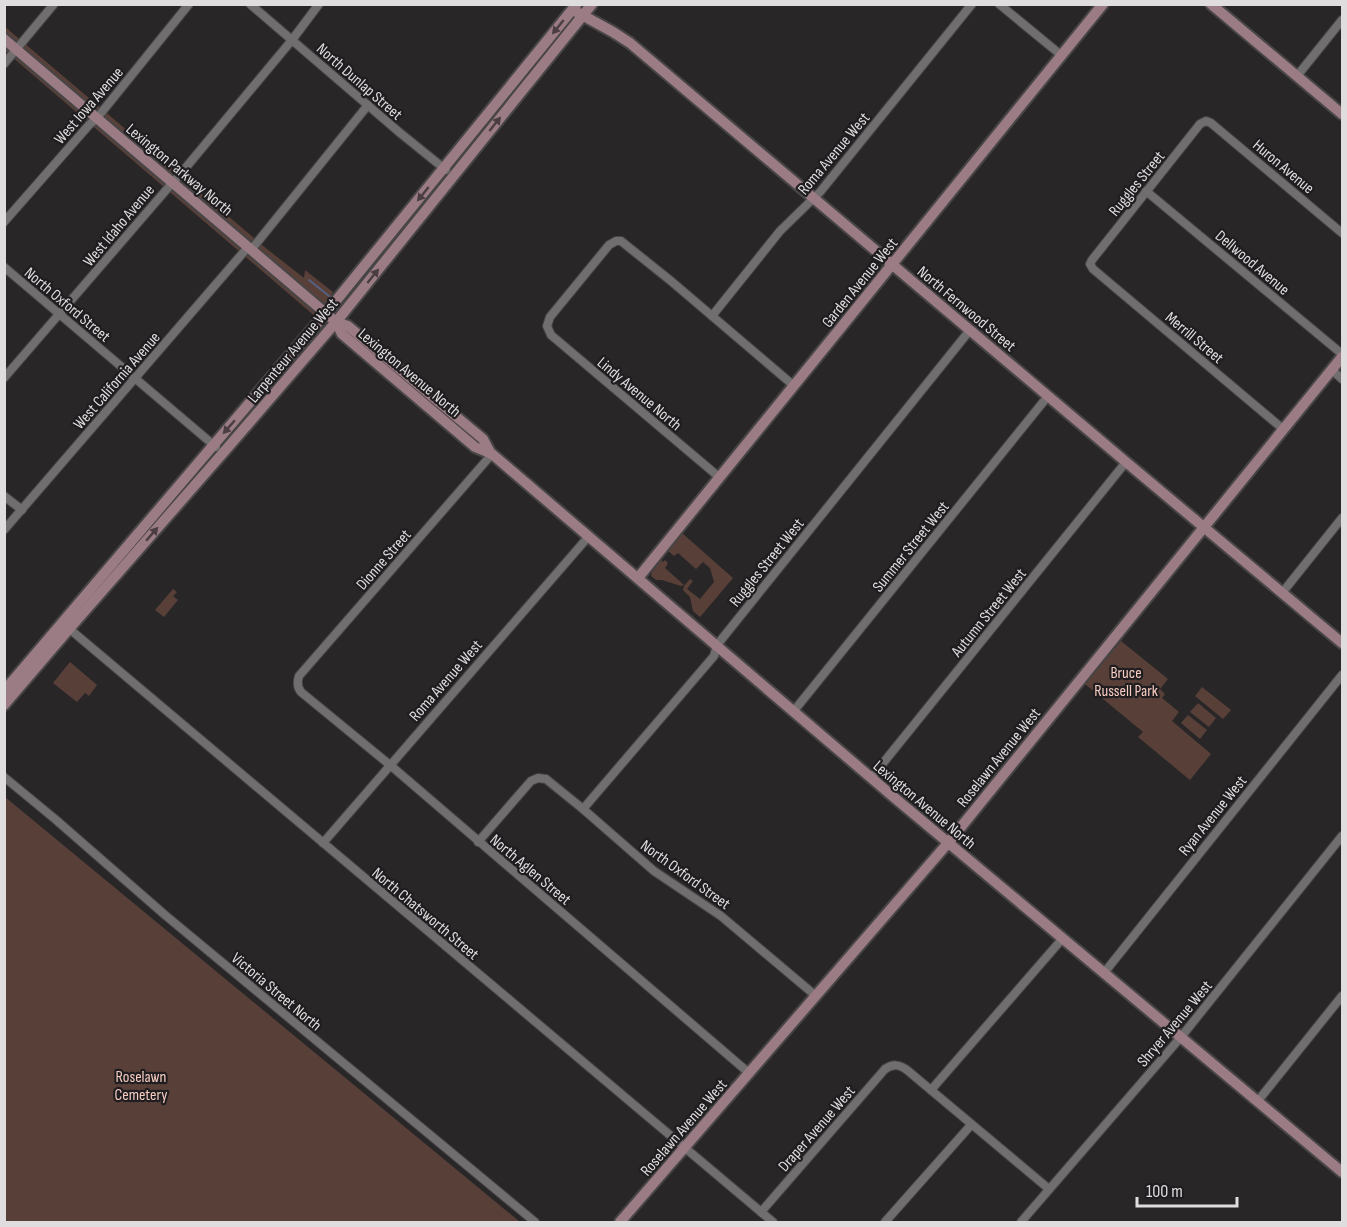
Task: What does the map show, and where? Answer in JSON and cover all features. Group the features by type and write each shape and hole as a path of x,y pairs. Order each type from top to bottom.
{"main road":[{"name":"Larpenteur Avenue West","path":"4,691 224,453 336,322 592,4"},
{"name":"Garden Avenue West","path":"638,578 1103,4"},
{"path":"1211,4 1342,114"},
{"name":"Larpenteur Avenue West","path":"4,705 213,445 326,313 444,168 572,6"},
{"name":"North Fernwood Street","path":"572,6 583,16 630,43 1342,643"},
{"name":"Lexington Parkway North","path":"4,39 336,322"},
{"name":"Lexington Avenue North","path":"336,322 348,326 483,439 492,454 793,712 1342,1172"},
{"name":"Roselawn Avenue West","path":"620,1222 948,843 1342,356"}],"street":[{"path":"4,64 54,4"},
{"name":"West Iowa Avenue","path":"4,222 97,118 189,4"},
{"name":"North Dunlap Street","path":"250,4 454,176"},
{"name":"West Idaho Avenue","path":"4,378 173,183 292,40 319,4"},
{"name":"Roma Avenue West","path":"712,315 780,231 814,199 972,4"},
{"path":"999,4 1061,55"},
{"path":"1297,76 1342,20"},
{"name":"West California Avenue","path":"4,530 249,248 368,105"},
{"name":"Ruggles Street","path":"1090,264 1200,124 1206,121"},
{"name":"Huron Avenue","path":"1206,121 1342,233"},
{"name":"Dellwood Avenue","path":"1146,191 1342,356"},
{"name":"Lindy Avenue North","path":"712,315 627,244 616,241 609,245 550,317 547,326 551,335 719,477"},
{"name":"Merrill Street","path":"1090,264 1093,269 1283,429"},
{"name":"North Oxford Street","path":"4,267 224,453"},
{"path":"712,315 793,385"},
{"name":"Ruggles Street West","path":"583,809 714,656 717,645 970,330"},
{"path":"1332,370 1342,379"},
{"name":"Summer Street West","path":"793,712 1048,396"},
{"name":"Dionne Street","path":"297,684 299,676 492,454"},
{"name":"Autumn Street West","path":"871,778 1126,462"},
{"path":"4,496 22,510"},
{"path":"1282,593 1342,519"},
{"name":"Roma Avenue West","path":"323,843 589,536"},
{"name":"North Chatsworth Street","path":"66,626 773,1222"},
{"name":"Ryan Avenue West","path":"1104,973 1342,675"},
{"name":"North Aglen Street","path":"297,684 301,692 390,765 749,1073"},
{"name":"Victoria Street North","path":"4,777 165,915 535,1222"},
{"name":"North Oxford Street","path":"478,842 531,781 538,778 546,779 654,870 721,916 816,996"},
{"name":"Shryer Avenue West","path":"1021,1222 1181,1037 1342,836"},
{"path":"1049,1189 931,1090 1062,938"},
{"path":"1257,1102 1342,996"},
{"name":"Draper Avenue West","path":"761,1212 885,1069 894,1065 902,1067 931,1090"},
{"path":"885,1222 971,1125"}],"green space":[{"path":"4,26 267,249 304,278 305,270 333,292 330,299 339,308 324,324 5,51"},
{"path":"682,533 733,578 700,617 693,611 690,597 683,590 684,586 690,579 693,581 687,589 700,599 714,582 710,568 703,562 696,569 678,553 674,556 668,551"},
{"path":"661,560 668,563 665,568 684,585 656,580 651,576"},
{"path":"173,589 177,592 173,596 178,600 164,617 155,610"},
{"name":"Bruce Russell Park","path":"1121,641 1168,679 1160,689 1165,694 1162,698 1179,712 1172,721 1211,754 1190,780 1138,737 1143,732 1085,684"},
{"path":"70,662 97,685 89,696 85,693 77,702 53,683"},
{"path":"1202,687 1231,710 1223,719 1195,696"},
{"path":"1198,703 1216,718 1209,727 1190,712"},
{"path":"1188,715 1207,730 1200,739 1181,723"},
{"name":"Roselawn Cemetery","path":"5,797 520,1222 5,1222"}],"waterway":[{"path":"309,280 329,296"}]}
